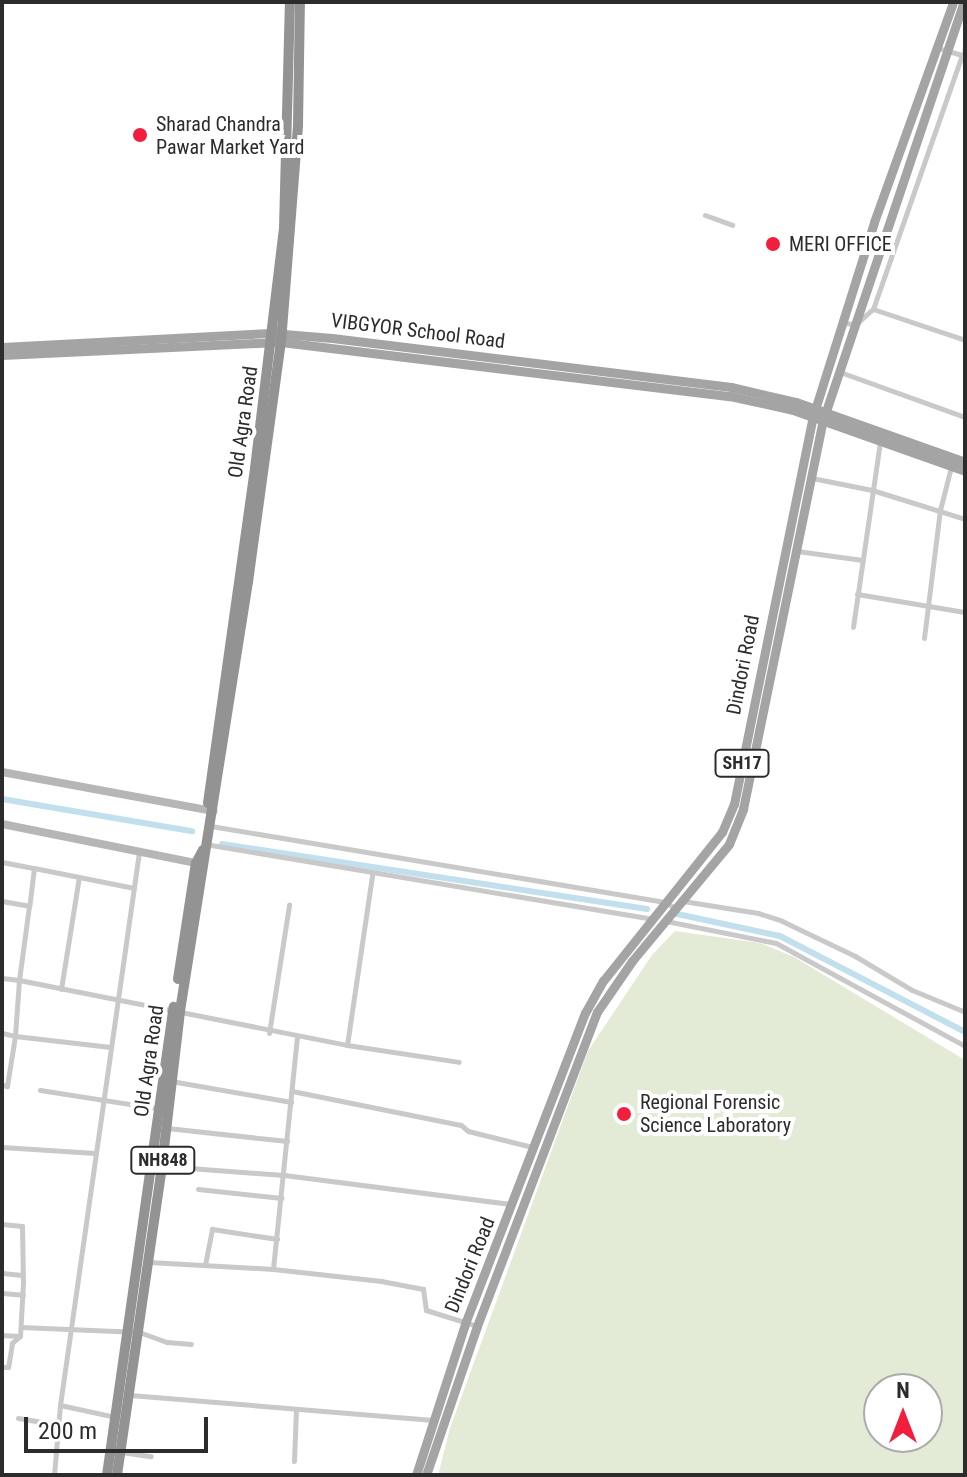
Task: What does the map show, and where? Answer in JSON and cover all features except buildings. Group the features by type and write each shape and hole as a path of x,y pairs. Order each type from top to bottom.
{"highway":[{"name":"NH848","path":"277,338 275,308 289,141 290,2"},
{"name":"NH848","path":"117,1475 124,1394 149,1262 162,1165 166,1128 164,1109 171,1081 177,1011 200,864 211,826 210,810 277,338 298,125 300,2"},
{"name":"Old Agra Road","path":"134,1332 177,1011"},
{"name":"NH848","path":"107,1475 115,1417 124,1394"}],"main road":[{"name":"Dindori Road","path":"416,1475 466,1321 585,1013 603,981 722,832 734,804 828,368 874,222 943,50 953,2"},
{"path":"426,1475 477,1326 597,1012 665,921 729,844 743,809 811,477 819,414 855,325 943,50 964,2"},
{"name":"VIBGYOR School Road","path":"2,347 277,338 731,387 819,414"},
{"name":"VIBGYOR School Road","path":"2,355 277,338"},
{"path":"819,414 965,471"},
{"path":"819,414 965,462"}],"street":[{"path":"842,322 855,325 873,309 965,46"},
{"path":"943,50 964,56"},
{"path":"705,215 732,225"},
{"path":"873,309 965,340"},
{"path":"828,368 965,417"},
{"path":"853,627 880,440"},
{"path":"924,638 940,510 951,466"},
{"path":"811,477 872,490 965,519"},
{"path":"796,550 862,560"},
{"path":"857,594 965,612"},
{"path":"2,772 210,810"},
{"path":"2,824 200,864"},
{"path":"211,826 679,905 758,913 782,921 855,956 912,990 965,1012"},
{"path":"205,844 372,875 665,921 776,943 965,1046"},
{"path":"54,1475 60,1405 139,851"},
{"path":"2,862 134,888"},
{"path":"2,1085 7,1086 15,1036 34,868"},
{"path":"347,1045 372,875"},
{"path":"61,989 79,877"},
{"path":"2,901 29,906"},
{"path":"269,1033 289,905"},
{"path":"2,978 118,997 269,1033 459,1062"},
{"path":"2,1033 110,1047"},
{"path":"273,1269 297,1038"},
{"path":"171,1081 291,1102"},
{"path":"40,1090 164,1109"},
{"path":"292,1091 461,1125 468,1131 535,1147"},
{"path":"166,1128 287,1141"},
{"path":"2,1147 95,1153"},
{"path":"162,1165 284,1175 513,1205"},
{"path":"198,1189 282,1198"},
{"path":"2,1224 22,1226 23,1295 20,1336 12,1343 8,1367 2,1367"},
{"path":"205,1265 212,1229 277,1239"},
{"path":"149,1262 273,1269 423,1289 426,1310 477,1326"},
{"path":"2,1273 22,1275"},
{"path":"2,1293 23,1295"},
{"path":"21,1327 134,1332 167,1342 191,1344"},
{"path":"2,1335 20,1336"},
{"path":"124,1394 432,1421 445,1418"},
{"path":"60,1405 115,1417"},
{"path":"294,1461 296,1409"},
{"path":"18,1418 59,1425"},
{"path":"120,1452 151,1456"}],"green space":[{"path":"675,931 760,943 794,957 965,1060 965,1475 438,1475 450,1428 588,1051 652,955"}],"waterway":[{"path":"2,799 192,831"},
{"path":"222,844 647,909"},
{"path":"677,914 780,936 965,1032"}],"place":[{"name":"Sharad Chandra Pawar Market Yard","path":"140,135"},
{"name":"MERI OFFICE","path":"773,244"},
{"name":"Regional Forensic Science Laboratory","path":"624,1114"}]}
